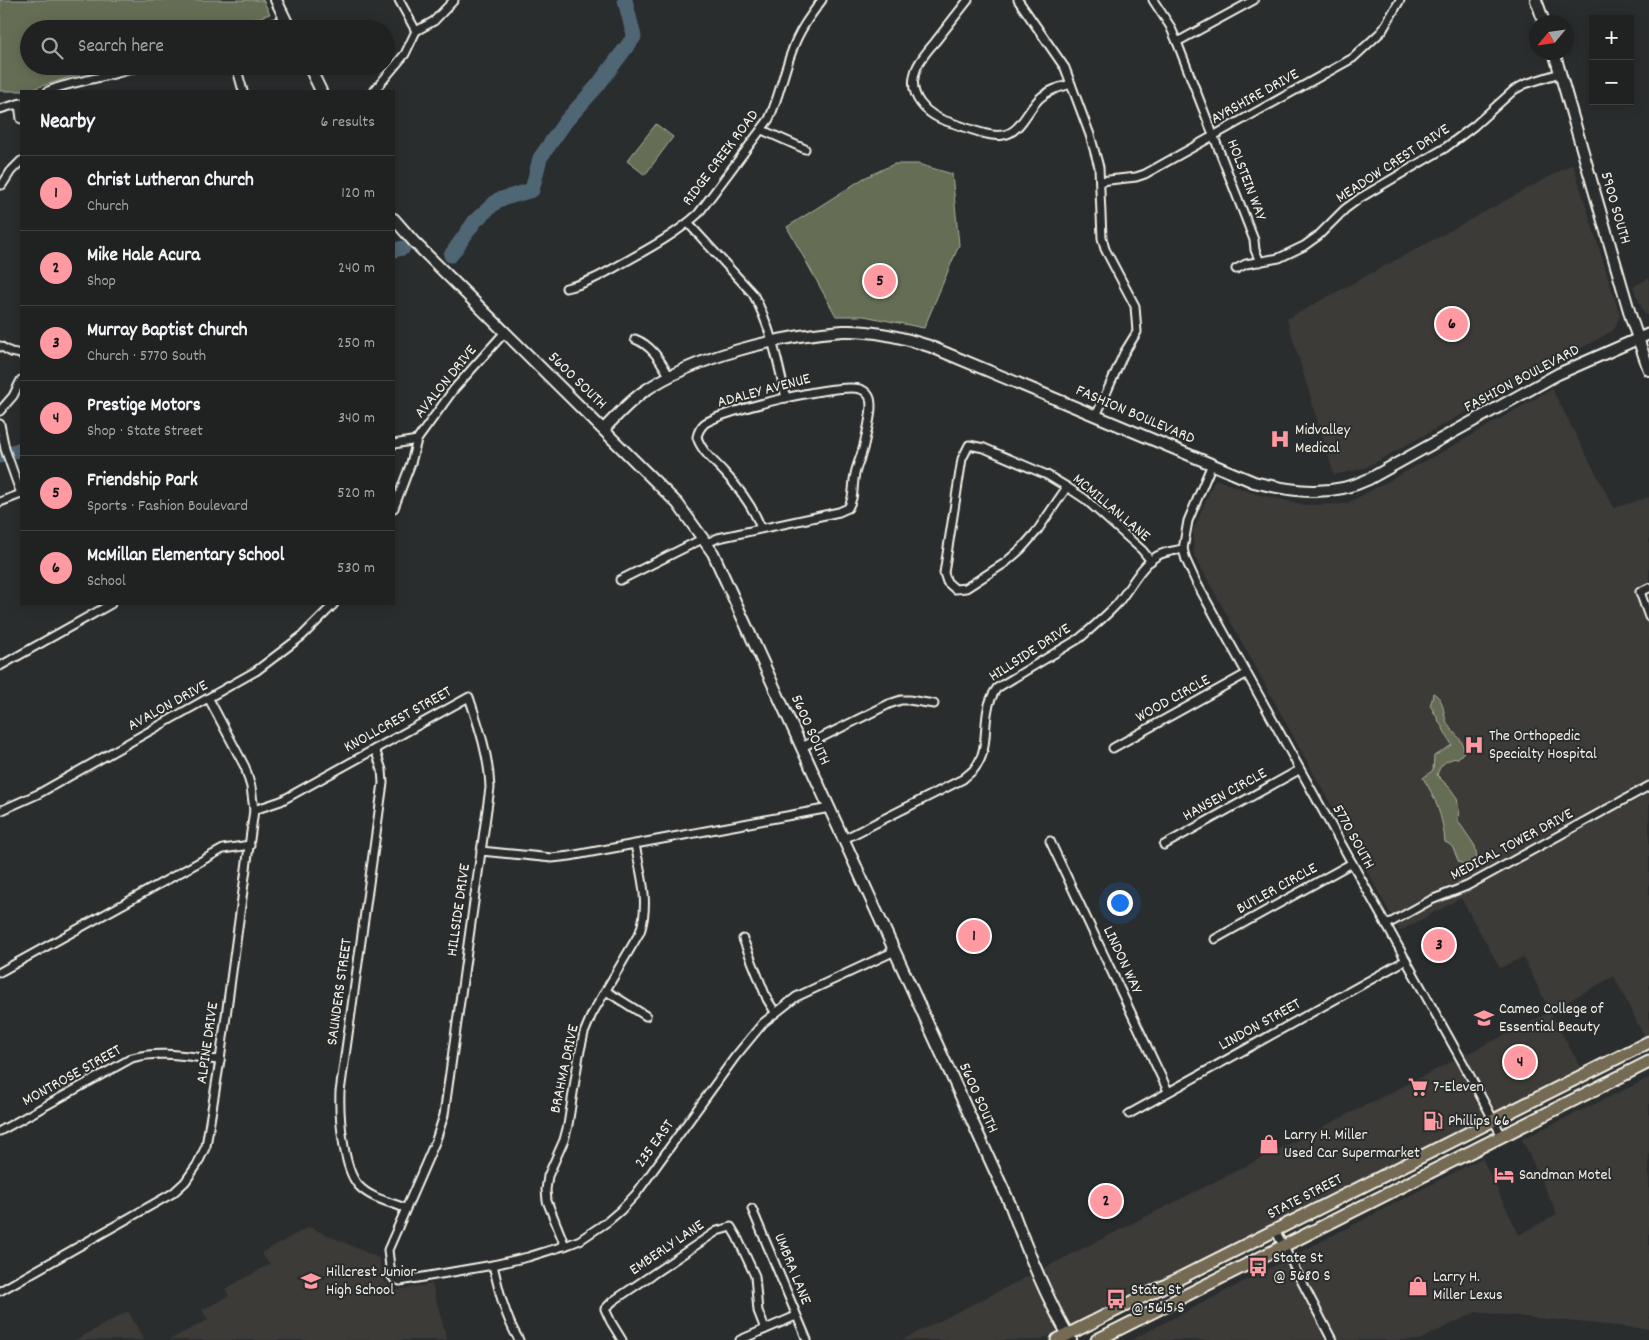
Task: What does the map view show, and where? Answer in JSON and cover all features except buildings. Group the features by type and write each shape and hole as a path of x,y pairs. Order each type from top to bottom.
{"main road":[{"name":"STATE STREET","path":"1057,1340 1070,1337 1275,1230 1649,1042"},
{"name":"STATE STREET","path":"1097,1340 1649,1062"}],"street":[{"path":"276,0 286,20"},
{"path":"399,0 416,30"},
{"path":"395,66 405,54 416,30 434,20 454,0"},
{"name":"RIDGE CREEK ROAD","path":"566,288 585,284 652,247 698,214 762,130 774,108 792,51 804,25 822,0"},
{"path":"968,0 917,67 914,84 919,102 925,110 934,117 1002,136 1016,129 1039,99 1053,90 1071,84"},
{"path":"1018,0 1065,68 1097,155 1102,238 1105,248 1135,306 1137,332 1124,353 1096,416"},
{"name":"HOLSTEIN WAY","path":"1153,0 1170,26 1177,42 1254,240 1255,250 1260,262"},
{"path":"1177,42 1254,0"},
{"name":"AYRSHIRE DRIVE","path":"1100,181 1136,177 1145,174 1353,58 1382,31 1400,0"},
{"path":"1536,0 1541,15"},
{"name":"5900 SOUTH","path":"1556,60 1638,339 1649,370"},
{"name":"MEADOW CREST DRIVE","path":"1236,269 1246,264 1280,258 1309,243 1360,198 1445,148 1474,126 1514,90 1525,84 1560,73"},
{"path":"51,90 67,84 109,75"},
{"path":"238,75 242,90"},
{"path":"313,75 321,90"},
{"path":"375,90 387,75"},
{"path":"0,109 20,104"},
{"path":"762,130 805,149"},
{"path":"2,185 11,171 20,162"},
{"name":"5600 SOUTH","path":"395,220 414,242 678,504 706,540 719,564 1006,1196 1025,1245 1070,1337"},
{"path":"688,223 753,294 759,304 772,342 786,398"},
{"name":"FASHION BOULEVARD","path":"604,429 633,400 657,384 706,361 772,342 843,331 876,333 908,339 929,346 1254,482 1289,490 1335,490 1358,484 1558,374 1649,334"},
{"name":"AVALON DRIVE","path":"395,505 411,463 417,440 454,389 505,332"},
{"path":"635,339 644,342 652,349 670,377"},
{"path":"0,346 11,352 20,354"},
{"path":"0,411 13,396 20,382"},
{"name":"ADALEY AVENUE","path":"836,388 860,389 871,399 871,409 861,459 854,475 853,495 848,508 839,512 761,528 741,493 702,448 697,437 699,430 712,420 726,414 786,398 817,390 836,388"},
{"path":"0,424 5,449 20,491"},
{"path":"395,444 417,440"},
{"name":"MCMILLAN LANE","path":"1067,487 1037,531 1006,563 966,588 955,589 946,582 944,573 962,459 969,445 984,448 1047,474 1067,487 1084,499 1151,560"},
{"path":"1151,560 1163,554 1183,549 1188,521 1212,464"},
{"path":"0,502 20,494"},
{"path":"620,580 706,540 761,528"},
{"name":"5770 SOUTH","path":"1183,549 1193,575 1246,674 1502,1136"},
{"name":"HILLSIDE DRIVE","path":"844,839 963,779 974,770 984,748 988,704 997,688 1080,638 1118,603 1151,560"},
{"path":"1649,588 1640,592 1649,617"},
{"path":"0,666 109,605"},
{"name":"AVALON DRIVE","path":"0,811 38,794 256,671 302,636 333,605"},
{"name":"WOOD CIRCLE","path":"1113,748 1246,674"},
{"name":"KNOLLCREST STREET","path":"254,810 281,801 469,697 481,734 489,770 490,788 481,851"},
{"name":"ALPINE DRIVE","path":"0,1291 173,1193 185,1182 197,1165 206,1146 220,1060 254,810 251,788 245,767 209,699"},
{"path":"802,747 889,704 901,700 934,704"},
{"name":"SAUNDERS STREET","path":"375,749 382,770 383,783 340,1092 340,1120 348,1161 354,1180 368,1193 405,1208"},
{"name":"HANSEN CIRCLE","path":"1164,845 1299,770"},
{"name":"MEDICAL TOWER DRIVE","path":"1386,925 1431,900 1474,882 1649,786"},
{"name":"HILLSIDE DRIVE","path":"397,1280 391,1275 388,1250 436,1140 444,1115 481,851 552,858 830,808"},
{"name":"LINDON WAY","path":"1050,841 1168,1092"},
{"path":"0,972 223,849 250,844"},
{"name":"BRAHMA DRIVE","path":"565,1246 547,1202 548,1176 564,1140 568,1125 584,1033 592,1014 640,932 644,921 646,906 636,844"},
{"name":"BUTLER CIRCLE","path":"1216,939 1352,863"},
{"path":"743,939 767,999 775,1012"},
{"name":"235 EAST","path":"397,1280 417,1279 528,1257 565,1246 590,1234 622,1210 652,1174 749,1038 775,1012 812,989 895,951"},
{"name":"LINDON STREET","path":"1129,1114 1406,960"},
{"path":"606,990 646,1016"},
{"name":"MONTROSE STREET","path":"0,1131 132,1058 144,1054 160,1053 220,1060"},
{"name":"UMBRA LANE","path":"752,1209 807,1340"},
{"name":"EMBERLY LANE","path":"622,1340 605,1309 613,1301 717,1231 731,1226 738,1237 755,1276 758,1311 765,1329"},
{"path":"1275,1230 1332,1340"},
{"path":"492,1265 508,1319 519,1340"},
{"path":"740,1340 796,1316"}],"shaded area":[{"path":"1573,164 1620,316 1614,330 1365,468 1334,475 1287,319"},
{"path":"1649,278 1649,317 1644,313 1633,287"},
{"name":"The Orthopedic Specialty Hospital","path":"1552,389 1614,508 1649,497 1649,582 1646,583 1649,593 1649,1034 1644,1036 1614,976 1550,1011 1523,957 1500,968 1461,898 1400,931 1194,555 1193,531 1215,479 1256,494 1306,505 1346,504"},
{"path":"1550,1012 1581,1068 1040,1340 902,1340"},
{"path":"1649,1078 1649,1329 1476,1312 1419,1340 1131,1340 1482,1158 1519,1235 1557,1214 1522,1139"},
{"name":"Hillcrest Junior High School","path":"309,1227 379,1258 383,1279 391,1288 397,1290 432,1284 447,1340 169,1340 208,1320 202,1310 229,1296 225,1289 270,1264 261,1253"},
{"path":"128,1311 144,1340 76,1340"}],"green space":[{"path":"0,0 263,0 270,14 251,20 20,20 20,75 77,75 29,90 0,91"},
{"path":"656,124 673,137 645,175 627,161"},
{"path":"894,164 918,164 952,174 959,245 924,328 864,316 836,316 787,227 864,178"},
{"path":"1433,693 1440,699 1446,721 1460,740 1464,752 1458,758 1444,763 1437,775 1457,798 1458,821 1475,846 1477,858 1466,864 1459,862 1453,848 1445,842 1438,808 1423,778 1433,770 1434,756 1452,745 1430,705"}],"waterway":[{"path":"451,255 475,221 498,200 532,190 540,158 566,121 598,85 634,37 625,0"},
{"path":"395,250 403,248"},
{"path":"0,456 20,449"}],"place":[{"name":"Friendship Park","path":"880,281"},
{"name":"McMillan Elementary School","path":"1452,324"},
{"name":"Midvalley Medical","path":"1280,439"},
{"name":"The Orthopedic Specialty Hospital","path":"1474,745"},
{"name":"Christ Lutheran Church","path":"974,936"},
{"name":"Murray Baptist Church","path":"1439,945"},
{"name":"Cameo College of Essential Beauty","path":"1484,1018"},
{"name":"Prestige Motors","path":"1520,1062"},
{"name":"7-Eleven","path":"1418,1087"},
{"name":"Phillips 66","path":"1433,1121"},
{"name":"Larry H. Miller Used Car Supermarket","path":"1269,1144"},
{"name":"Sandman Motel","path":"1504,1175"},
{"name":"Mike Hale Acura","path":"1106,1201"},
{"name":"State St @ 5680 S","path":"1258,1267"},
{"name":"Hillcrest Junior High School","path":"311,1281"},
{"name":"Larry H. Miller Lexus","path":"1418,1286"},
{"name":"State St @ 5615 S","path":"1116,1299"}]}
